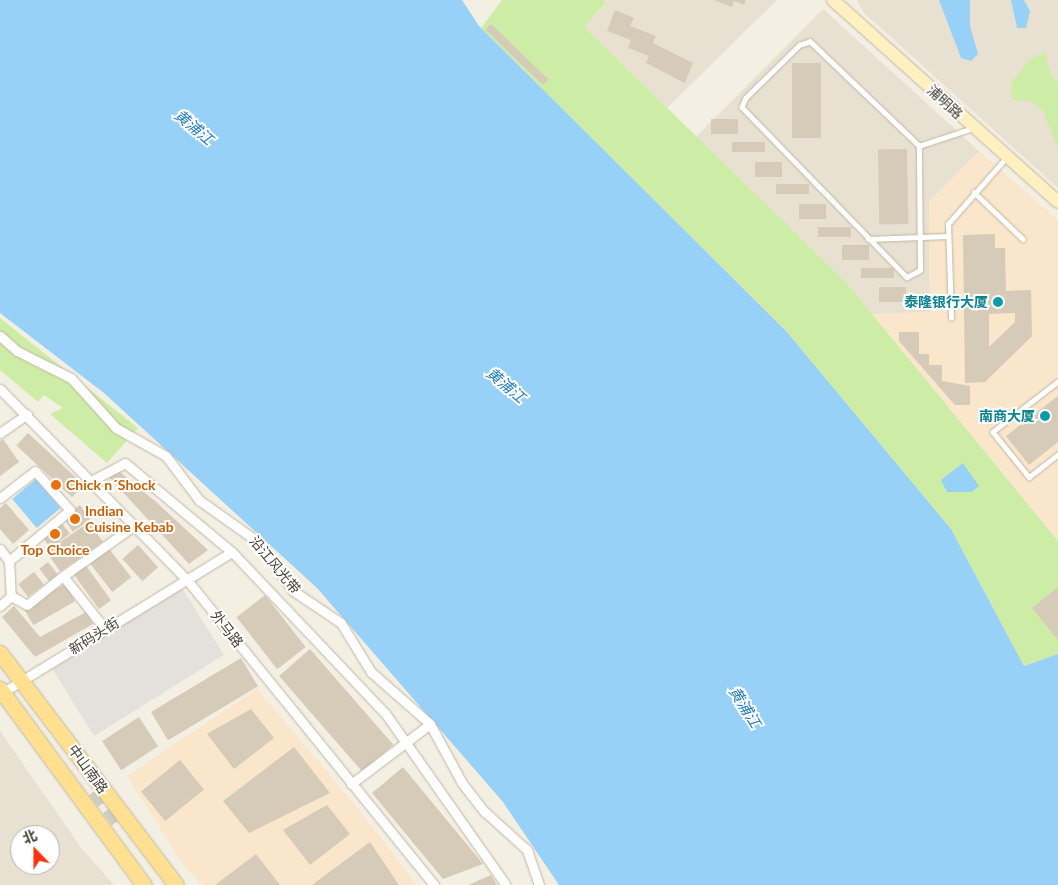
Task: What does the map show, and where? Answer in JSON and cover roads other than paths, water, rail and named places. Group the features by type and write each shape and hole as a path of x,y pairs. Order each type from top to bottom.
{"main road":[{"name":"浦明路","path":"833,0 1058,202"},
{"name":"中山南路","path":"0,653 176,885"},
{"name":"中山南路","path":"1,692 144,885"}],"street":[{"name":"沿江风光带","path":"0,336 17,351 71,378 116,428 166,456 199,500 261,544 292,590 341,623 371,672 430,724 462,783 527,850 539,885"},
{"name":"外马路","path":"0,389 136,525 188,581 434,885"},
{"path":"0,433 27,414"},
{"path":"92,481 125,463 232,552 385,713 506,885"},
{"path":"0,498 35,471 70,510 10,561"},
{"path":"11,596 27,605 63,576 136,525"},
{"path":"0,550 10,561 11,596 0,606"},
{"name":"新码头街","path":"1,692 23,681 105,628 188,581 232,552"},
{"path":"63,576 105,628"},
{"path":"351,784 408,744 430,724"}],"lane":[{"path":"810,42 919,146 920,270 907,277 746,116 742,107 746,98 800,45 810,42"},
{"path":"919,146 974,128"},
{"path":"951,318 948,236 954,212 1007,157"},
{"path":"974,192 1023,239"},
{"path":"868,239 948,236"},
{"path":"1058,382 993,432 1029,477 1058,454"}],"water":[{"name":"黄浦江","path":"0,0 462,0 479,26 786,331 951,529 1024,666 1058,654 1058,885 559,885 503,802 317,588 104,393 0,313"},
{"path":"939,0 970,0 970,26 978,54 971,61 961,58"},
{"path":"1011,0 1024,0 1030,11 1026,28 1017,28"},
{"path":"963,463 979,486 972,492 947,492 941,480"},
{"path":"36,479 60,508 37,528 12,499"}],"tunnel":[{"path":"95,790 123,827"}],"place":[{"name":"泰隆银行大厦","path":"998,302"},
{"name":"南商大厦","path":"1045,416"},
{"name":"Chick n´Shock","path":"56,485"},
{"name":"Indian Cuisine Kebab","path":"75,519"},
{"name":"Top Choice","path":"55,534"}]}
